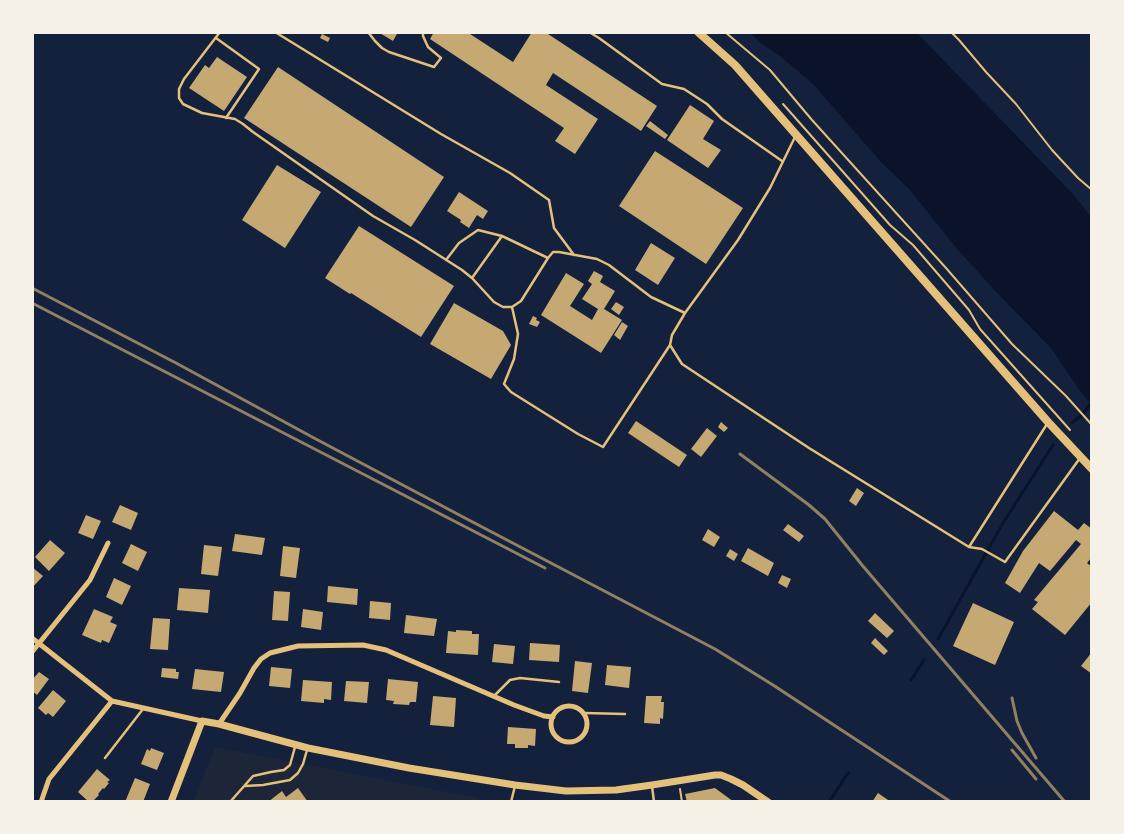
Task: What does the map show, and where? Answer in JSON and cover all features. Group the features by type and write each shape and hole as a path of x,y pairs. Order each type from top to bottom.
{"main road":[{"path":"698,32 735,65 1048,422 1092,469"}],"street":[{"path":"32,652 90,580 108,543"},
{"path":"32,638 112,701 219,724 308,748 409,768 566,791 597,791 721,775 737,782 768,802"},
{"path":"219,724 254,668 270,653 298,646 362,644 386,650 494,696 544,716 553,717"},
{"path":"40,802 49,779 112,701"},
{"path":"570,706 584,713 587,720 587,728 583,736 569,742 561,740 555,735 552,728 552,720 555,712 562,707 570,706"},
{"path":"172,802 202,721"}],"lane":[{"path":"220,32 184,79 179,89 179,98 183,104 210,116 235,120 243,124 366,212 462,270 494,302 502,307 512,307 521,301 548,258 553,252 559,252 597,259 609,265 652,297 685,314"},
{"path":"275,32 440,134 510,173 550,200 554,228 574,255"},
{"path":"368,32 375,41 389,52 434,67 441,58 428,47 423,32"},
{"path":"589,32 662,84 684,89 707,104 722,119 782,161"},
{"path":"216,38 259,69 226,118"},
{"path":"512,307 518,334 514,359 504,384 511,392 578,434 604,447 670,344 672,335 685,314 738,240 770,188 796,135"},
{"path":"446,260 460,243 478,230 502,236 548,258"},
{"path":"472,278 502,236"},
{"path":"670,344 682,364 809,448 969,547 982,549 1004,562 1081,457"},
{"path":"969,547 1048,422"},
{"path":"494,696 510,680 520,678 559,682"},
{"path":"105,758 144,708"},
{"path":"584,713 625,714"},
{"path":"230,802 253,776 284,770 290,765 296,745"},
{"path":"245,786 290,780 298,773 308,748"},
{"path":"511,802 515,785"},
{"path":"652,785 654,802"}],"path":[{"path":"725,32 770,70 812,120 1012,344 1066,396 1092,425"},
{"path":"951,32 1016,104 1037,132 1067,166 1092,190"},
{"path":"783,104 890,225 919,252 969,310 980,329 1074,435"},
{"path":"680,793 682,802"}],"shaded area":[{"path":"750,33 917,33 1073,194 1091,217 1091,404 1051,348 958,250 910,190 881,162 813,84"},
{"path":"215,747 478,798 477,802 193,802"}],"building":[{"path":"378,32 398,32 393,41"},
{"path":"434,32 467,32 513,62 532,32 545,32 657,106 641,131 553,73 546,85 598,119 575,154 555,141 564,128 430,39"},
{"path":"322,34 330,38 328,42 320,38"},
{"path":"217,57 247,77 224,111 189,88 205,65 209,68"},
{"path":"278,67 444,177 411,227 244,118"},
{"path":"690,105 714,121 703,139 721,150 708,168 667,140"},
{"path":"650,121 668,135 665,139 646,126"},
{"path":"655,151 743,208 706,264 619,206"},
{"path":"277,165 321,192 285,248 242,220"},
{"path":"459,192 488,211 483,219 477,215 469,228 447,211"},
{"path":"359,226 454,286 421,337 325,278"},
{"path":"651,243 675,258 658,285 635,270"},
{"path":"594,271 603,276 600,282 615,291 604,309 622,320 601,353 541,315 566,273 584,284 570,306 592,320 598,309 582,299 592,284 588,281"},
{"path":"616,302 624,307 619,315 611,309"},
{"path":"454,303 503,331 511,345 491,379 430,344"},
{"path":"533,316 540,322 537,327 529,324"},
{"path":"622,322 628,326 620,340 614,335"},
{"path":"636,421 687,455 679,467 628,433"},
{"path":"721,422 728,428 724,432 718,427"},
{"path":"707,428 717,436 701,457 691,449"},
{"path":"857,488 864,493 856,506 849,501"},
{"path":"120,505 138,513 131,530 112,522"},
{"path":"1054,511 1078,530 1084,523 1092,529 1092,557 1087,563 1092,567 1092,602 1065,635 1032,609 1038,602 1034,600 1081,544 1076,540 1050,571 1039,563 1020,593 1005,583 1023,551"},
{"path":"86,515 101,521 93,539 78,533"},
{"path":"788,524 804,536 799,542 783,530"},
{"path":"708,529 720,537 714,547 702,540"},
{"path":"235,534 265,538 262,555 232,551"},
{"path":"50,540 65,553 49,571 35,557"},
{"path":"131,544 147,552 138,571 122,563"},
{"path":"204,545 222,547 218,576 201,574"},
{"path":"283,546 300,548 296,578 280,576"},
{"path":"748,548 774,563 768,576 741,561"},
{"path":"730,549 738,554 734,561 726,556"},
{"path":"32,567 43,576 32,588"},
{"path":"782,575 791,579 787,588 778,583"},
{"path":"114,578 131,586 122,605 106,597"},
{"path":"328,586 358,589 357,605 327,602"},
{"path":"179,588 210,590 208,613 177,610"},
{"path":"274,591 290,592 288,621 272,620"},
{"path":"370,601 391,603 390,620 369,618"},
{"path":"973,603 1014,622 995,665 953,646"},
{"path":"94,609 113,617 110,622 117,625 109,643 102,640 101,643 82,635"},
{"path":"303,609 323,612 321,630 301,627"},
{"path":"875,613 894,631 887,638 868,621"},
{"path":"406,615 437,619 434,636 404,633"},
{"path":"153,618 170,619 168,650 150,649"},
{"path":"456,630 472,631 472,634 479,634 478,655 446,653 448,631 456,632"},
{"path":"875,638 888,651 884,655 871,643"},
{"path":"530,643 560,645 559,662 529,660"},
{"path":"494,644 515,646 513,664 492,662"},
{"path":"1092,652 1092,674 1081,666"},
{"path":"575,661 592,663 588,693 572,691"},
{"path":"607,665 631,667 629,688 605,685"},
{"path":"271,667 292,669 290,688 269,686"},
{"path":"162,668 176,669 176,672 179,672 178,679 161,677"},
{"path":"195,669 224,672 221,692 192,689"},
{"path":"39,672 49,679 37,695 32,691 32,680"},
{"path":"388,679 418,682 416,702 410,702 409,705 393,704 394,701 386,700"},
{"path":"303,680 332,682 331,700 324,699 324,703 301,701"},
{"path":"346,681 369,682 367,703 344,701"},
{"path":"53,690 66,701 53,717 48,713 46,715 38,708"},
{"path":"433,696 456,698 454,727 430,725"},
{"path":"646,696 662,696 661,702 664,702 663,719 660,718 660,724 644,723"},
{"path":"508,727 536,729 535,746 528,745 528,748 515,748 515,744 507,744"},
{"path":"151,748 164,753 157,770 141,764 147,749 150,751"},
{"path":"97,769 110,780 99,795 92,802 89,802 78,792"},
{"path":"135,778 150,784 143,802 125,802"},
{"path":"298,788 308,802 268,802 282,791 286,797"},
{"path":"715,788 734,802 687,802 685,794"},
{"path":"878,793 891,802 872,802"}],"waterway":[{"path":"1072,423 1083,414 1092,402"},
{"path":"938,639 1003,523 1053,445"},
{"path":"911,680 924,660"},
{"path":"829,802 848,773"}],"railway":[{"path":"32,288 715,649 951,802"},
{"path":"32,303 545,568"},
{"path":"740,454 825,519 862,565 1065,802"},
{"path":"1012,698 1017,721 1036,758"},
{"path":"1012,750 1036,779"}]}
